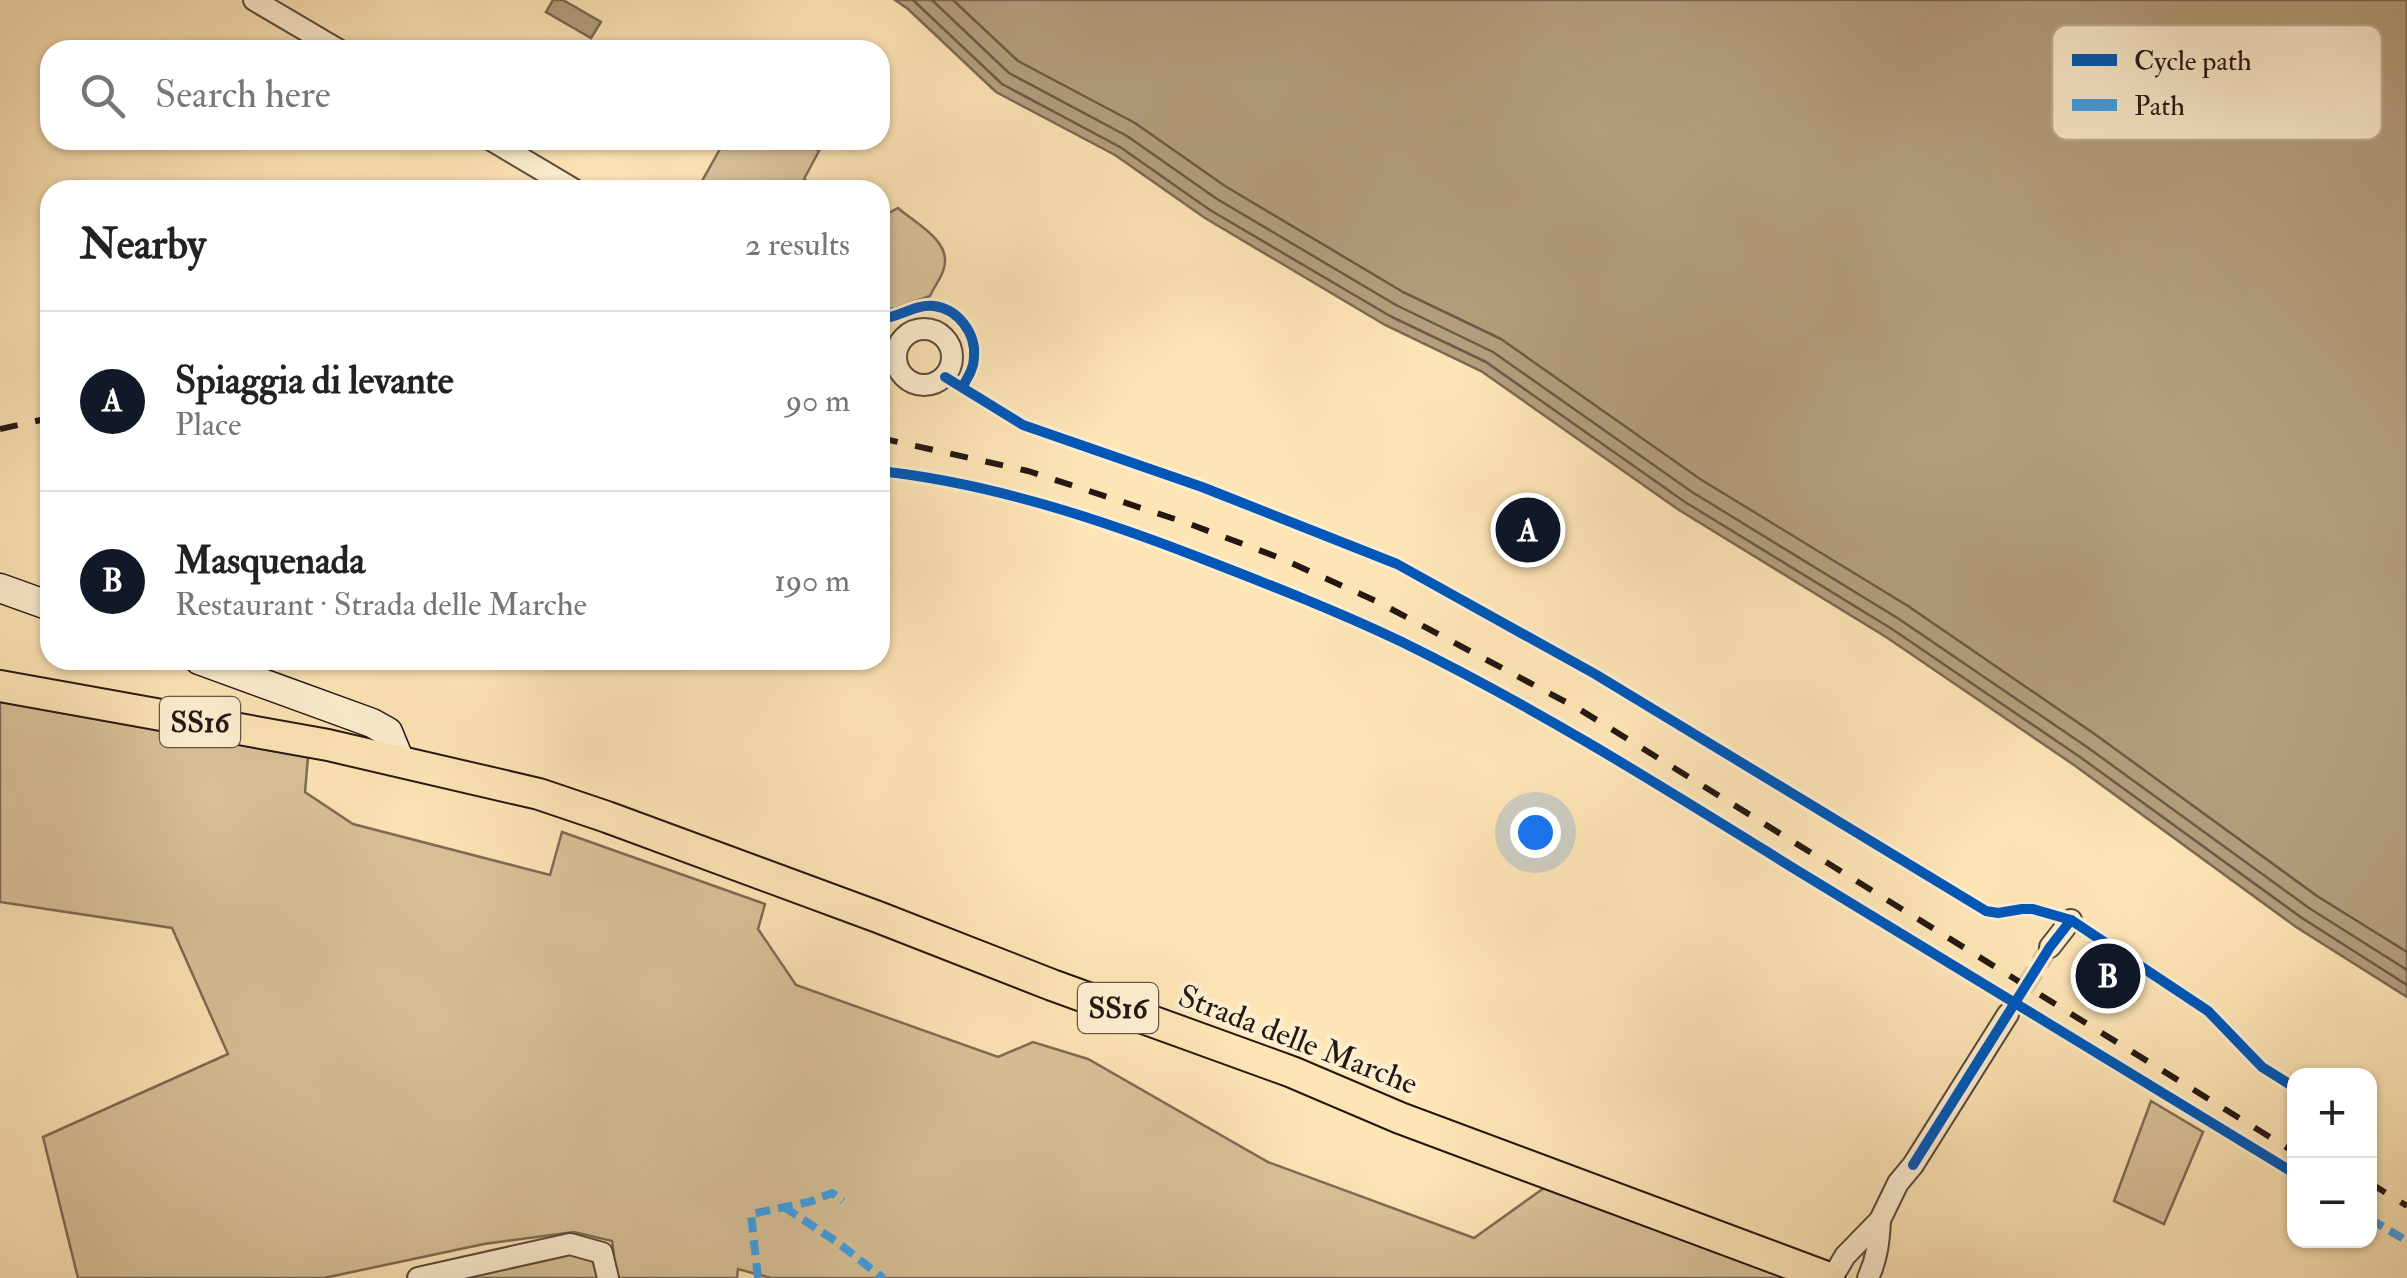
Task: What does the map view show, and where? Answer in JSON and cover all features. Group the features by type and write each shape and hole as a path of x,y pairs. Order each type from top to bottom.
{"main road":[{"name":"SS16","path":"0,686 400,761"},
{"name":"Strada delle Marche","path":"400,761 496,782 607,817 1830,1278"}],"street":[{"path":"254,0 322,40"},
{"path":"508,150 559,180"},
{"path":"0,588 40,602"},
{"path":"226,670 372,723 388,732 400,761"},
{"path":"2050,947 2071,920"},
{"name":"Strada delle Marche","path":"1830,1278 1845,1256 1880,1220 1898,1184 2008,1014"},
{"name":"Strada delle Marche","path":"1868,1278 1879,1244 1880,1220"},
{"path":"418,1278 570,1244 602,1253 608,1278"}],"shaded area":[{"path":"719,150 819,151 806,180 703,180"},
{"path":"898,208 922,226 943,249 945,258 942,275 930,296 890,309 890,212"},
{"path":"0,702 308,757 305,792 353,824 550,875 562,832 765,904 758,929 796,985 998,1057 1033,1042 1088,1059 1268,1162 1474,1238 1544,1188 1786,1278 771,1278 738,1269 737,1278 433,1278 551,1254 614,1255 612,1241 574,1232 484,1244 324,1278 78,1278 43,1137 228,1054 172,928 0,902"},
{"path":"2151,1101 2203,1132 2164,1224 2114,1201"}],"water":[{"path":"553,0 563,0 601,22 591,38 546,12"},
{"path":"895,0 2407,0 2407,997 2296,927 2074,765 1886,637 1679,510 1481,371 1385,325 1205,218 1115,155 996,92"}],"tunnel":[{"path":"2008,1014 2050,947"}],"railway":[{"path":"0,429 40,420"},
{"path":"890,440 1028,471 1187,523 1280,558 1376,601 1579,709 2287,1148"},
{"path":"2377,1187 2407,1206"}],"marked path":[{"path":"758,1278 751,1214 832,1193 843,1201"},
{"path":"784,1207 883,1278"},
{"path":"2377,1223 2407,1241"}],"cycle path":[{"path":"890,317 934,306 958,317 969,331 974,348 973,365 963,386"},
{"path":"945,377 1023,425 1202,487 1397,564 1595,674 1986,911 2033,909 2071,920 2208,1011 2262,1067 2287,1083"},
{"path":"890,472 962,484 1085,517 1253,579 1402,642 1605,753 2287,1169"},
{"path":"1913,1165 2050,947 2071,920"}],"place":[{"name":"Spiaggia di levante","path":"1528,530"},
{"name":"Masquenada","path":"2108,976"}]}
